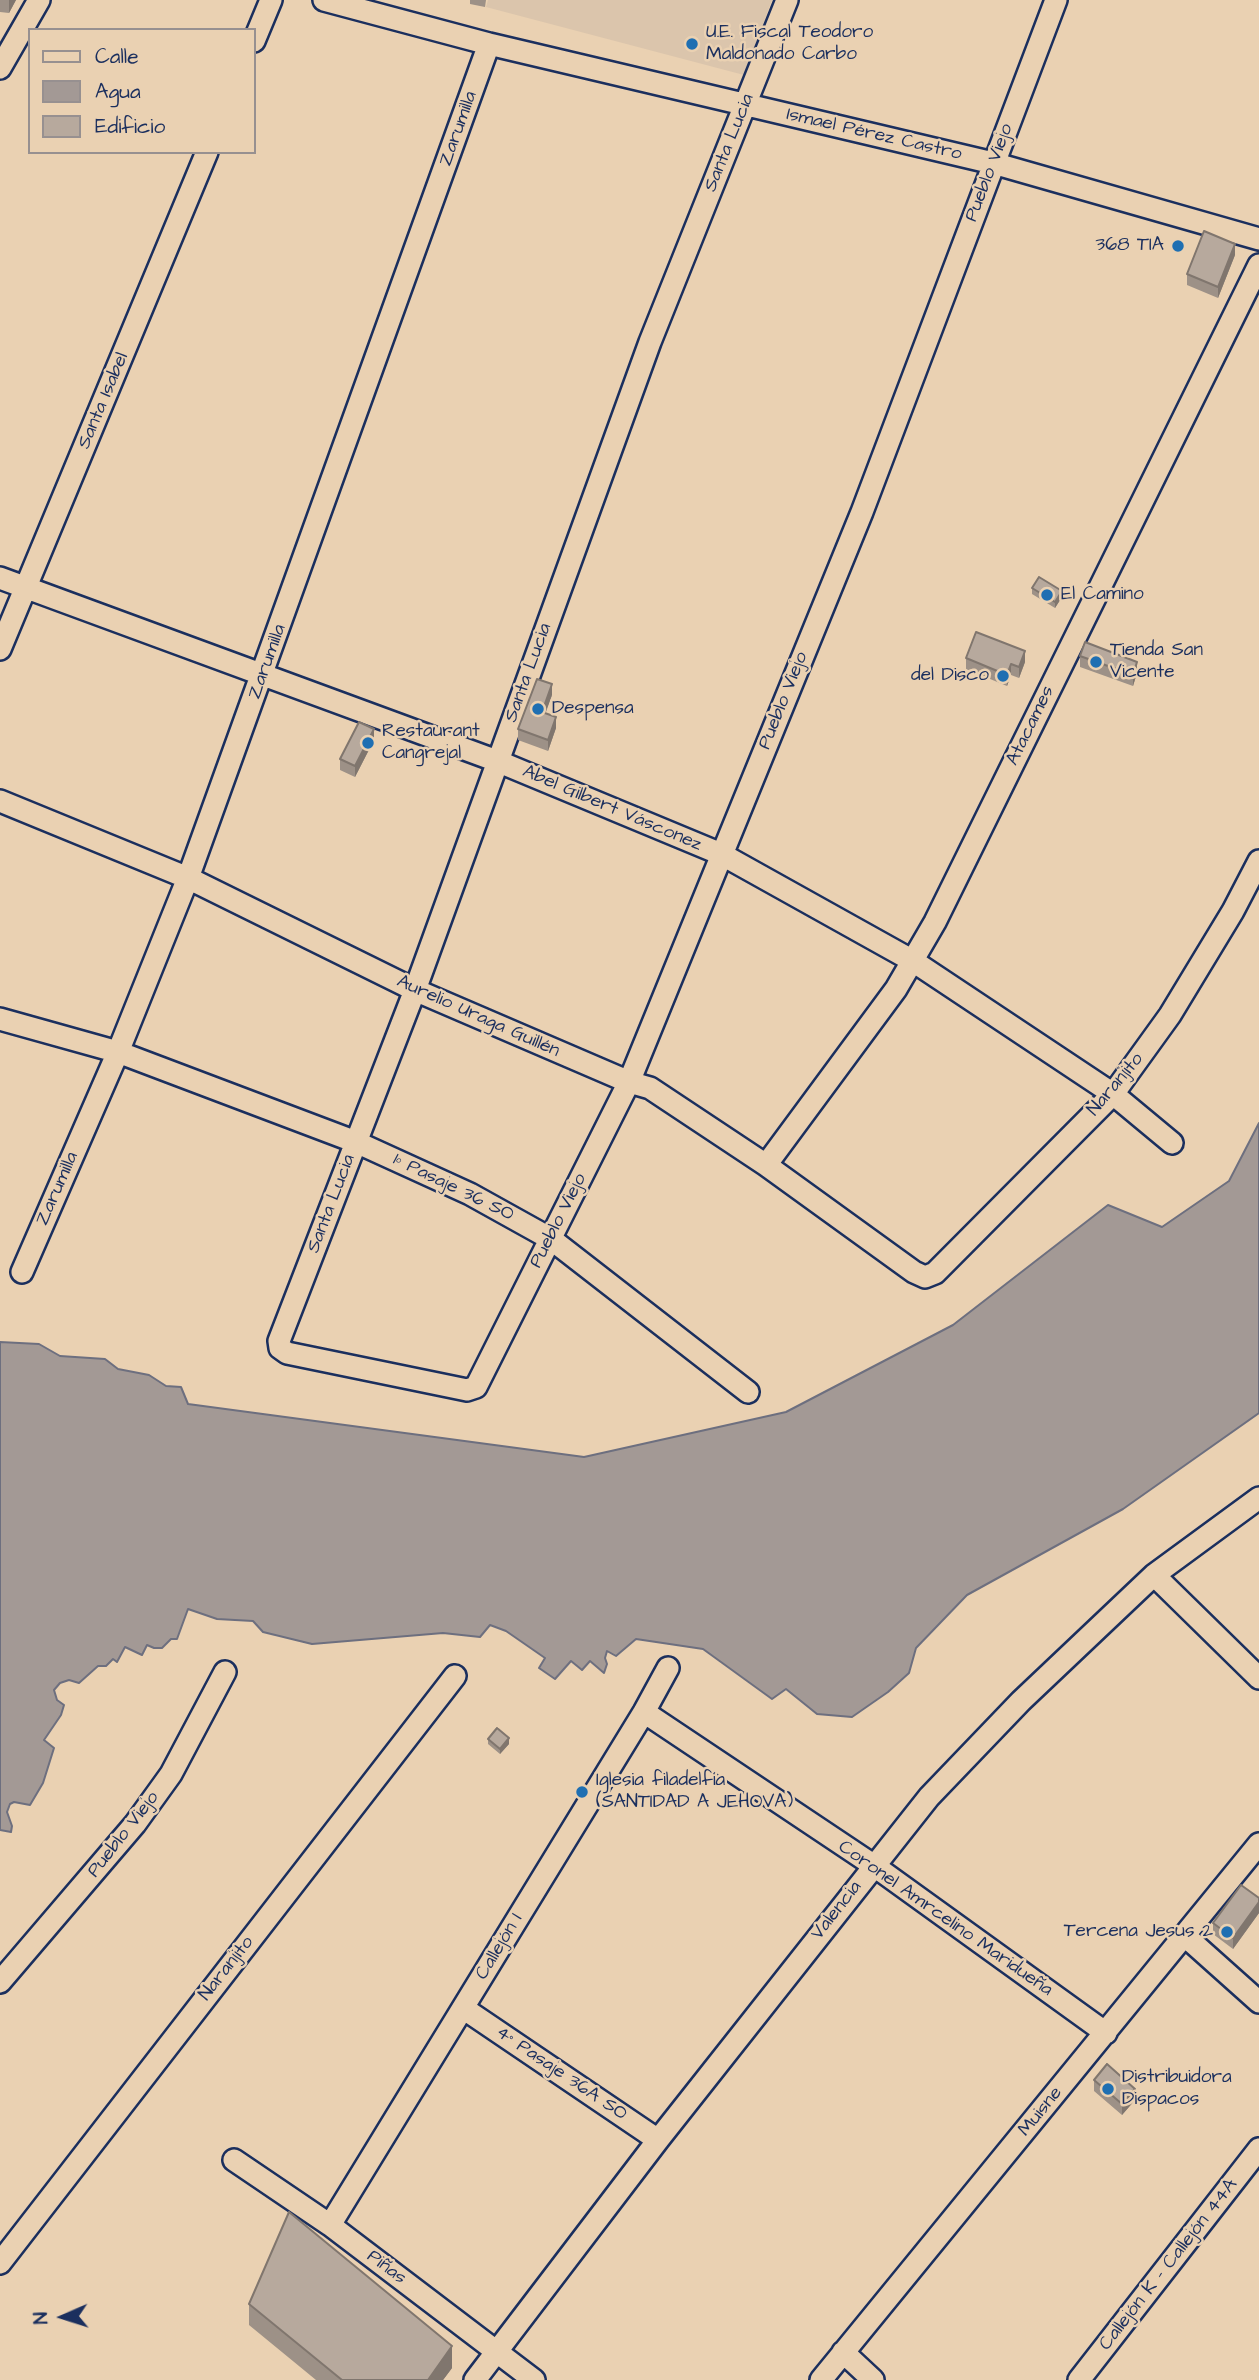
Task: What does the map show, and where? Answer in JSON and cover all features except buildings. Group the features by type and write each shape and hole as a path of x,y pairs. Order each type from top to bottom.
{"street":[{"path":"0,68 39,0"},
{"path":"256,36 271,0"},
{"name":"Ismael Pérez Castro","path":"324,0 489,44 993,163 1259,239"},
{"name":"Santa Lucia","path":"475,1387 467,1390 286,1353 280,1348 279,1341 415,990 650,342 787,0"},
{"name":"Pueblo Viejo","path":"475,1387 629,1082 862,512 1056,0"},
{"name":"Zarumilla","path":"22,1272 118,1052 188,878 489,44"},
{"name":"Santa Isabel","path":"0,649 206,154"},
{"name":"Atacames","path":"766,1165 896,989 935,922 1259,265"},
{"name":"Abel Gilbert Vásconez","path":"0,578 497,761 722,854 913,961 1113,1094 1172,1143"},
{"name":"Aurelio Uraga Guillén","path":"0,801 188,878 415,990 629,1082 650,1088 766,1165 914,1272 929,1276"},
{"name":"Naranjito","path":"929,1276 1113,1094 1170,1015 1233,911 1259,861"},
{"name":"1º Pasaje 36 SO","path":"0,1018 118,1052 356,1142 470,1194 551,1239 748,1392"},
{"name":"Valencia","path":"475,2380 658,2140 929,1797 1021,1701 1154,1575 1259,1498"},
{"path":"1154,1575 1259,1678"},
{"name":"Callejón I","path":"330,2225 644,1712 668,1668"},
{"name":"Pueblo Viejo","path":"0,1982 135,1825 171,1774 225,1672"},
{"name":"Naranjito","path":"0,2263 455,1675"},
{"name":"Coronel Amrcelino Maridueña","path":"644,1712 873,1866 1106,2033"},
{"name":"Muisne","path":"821,2380 1259,1844"},
{"path":"1184,1935 1259,2002"},
{"name":"4° Pasaje 36A SO","path":"463,2008 658,2140"},
{"name":"Callejón K - Callejón 44A","path":"1079,2380 1259,2149"},
{"name":"Piñas","path":"234,2160 330,2225 534,2380"},
{"path":"844,2352 873,2380"}],"shaded area":[{"name":"U.E. Fiscal Teodoro Maldonado Carbo","path":"488,0 772,0 744,75 486,7"}],"water":[{"path":"1259,1123 1259,1413 1123,1509 967,1595 916,1648 909,1673 888,1692 852,1717 817,1714 786,1689 772,1699 703,1649 636,1639 616,1656 607,1651 604,1673 590,1661 582,1670 571,1661 555,1679 539,1668 545,1658 506,1631 490,1625 480,1637 443,1633 312,1644 263,1632 253,1621 217,1619 188,1609 177,1639 171,1639 162,1648 147,1645 142,1655 125,1647 117,1662 113,1659 106,1666 98,1666 79,1683 69,1680 60,1683 54,1690 57,1700 64,1705 61,1715 44,1740 54,1748 43,1783 30,1805 14,1802 10,1804 7,1812 12,1826 11,1832 0,1830 0,1342 39,1344 60,1356 105,1359 118,1369 149,1375 166,1386 181,1387 188,1404 584,1457 786,1412 953,1325 1108,1205 1162,1227 1229,1181"}],"place":[{"name":"U.E. Fiscal Teodoro Maldonado Carbo","path":"692,44"},
{"name":"368 TIA","path":"1178,246"},
{"name":"El Camino","path":"1047,595"},
{"name":"Tienda San Vicente","path":"1096,662"},
{"name":"del Disco","path":"1003,676"},
{"name":"Despensa","path":"538,709"},
{"name":"Restaurant Cangrejal","path":"368,743"},
{"name":"Iglesia filadelfia (SANTIDAD A JEHOVA)","path":"582,1792"},
{"name":"Tercena Jesus 2","path":"1227,1932"},
{"name":"Distribuidora Dispacos","path":"1108,2089"}]}
